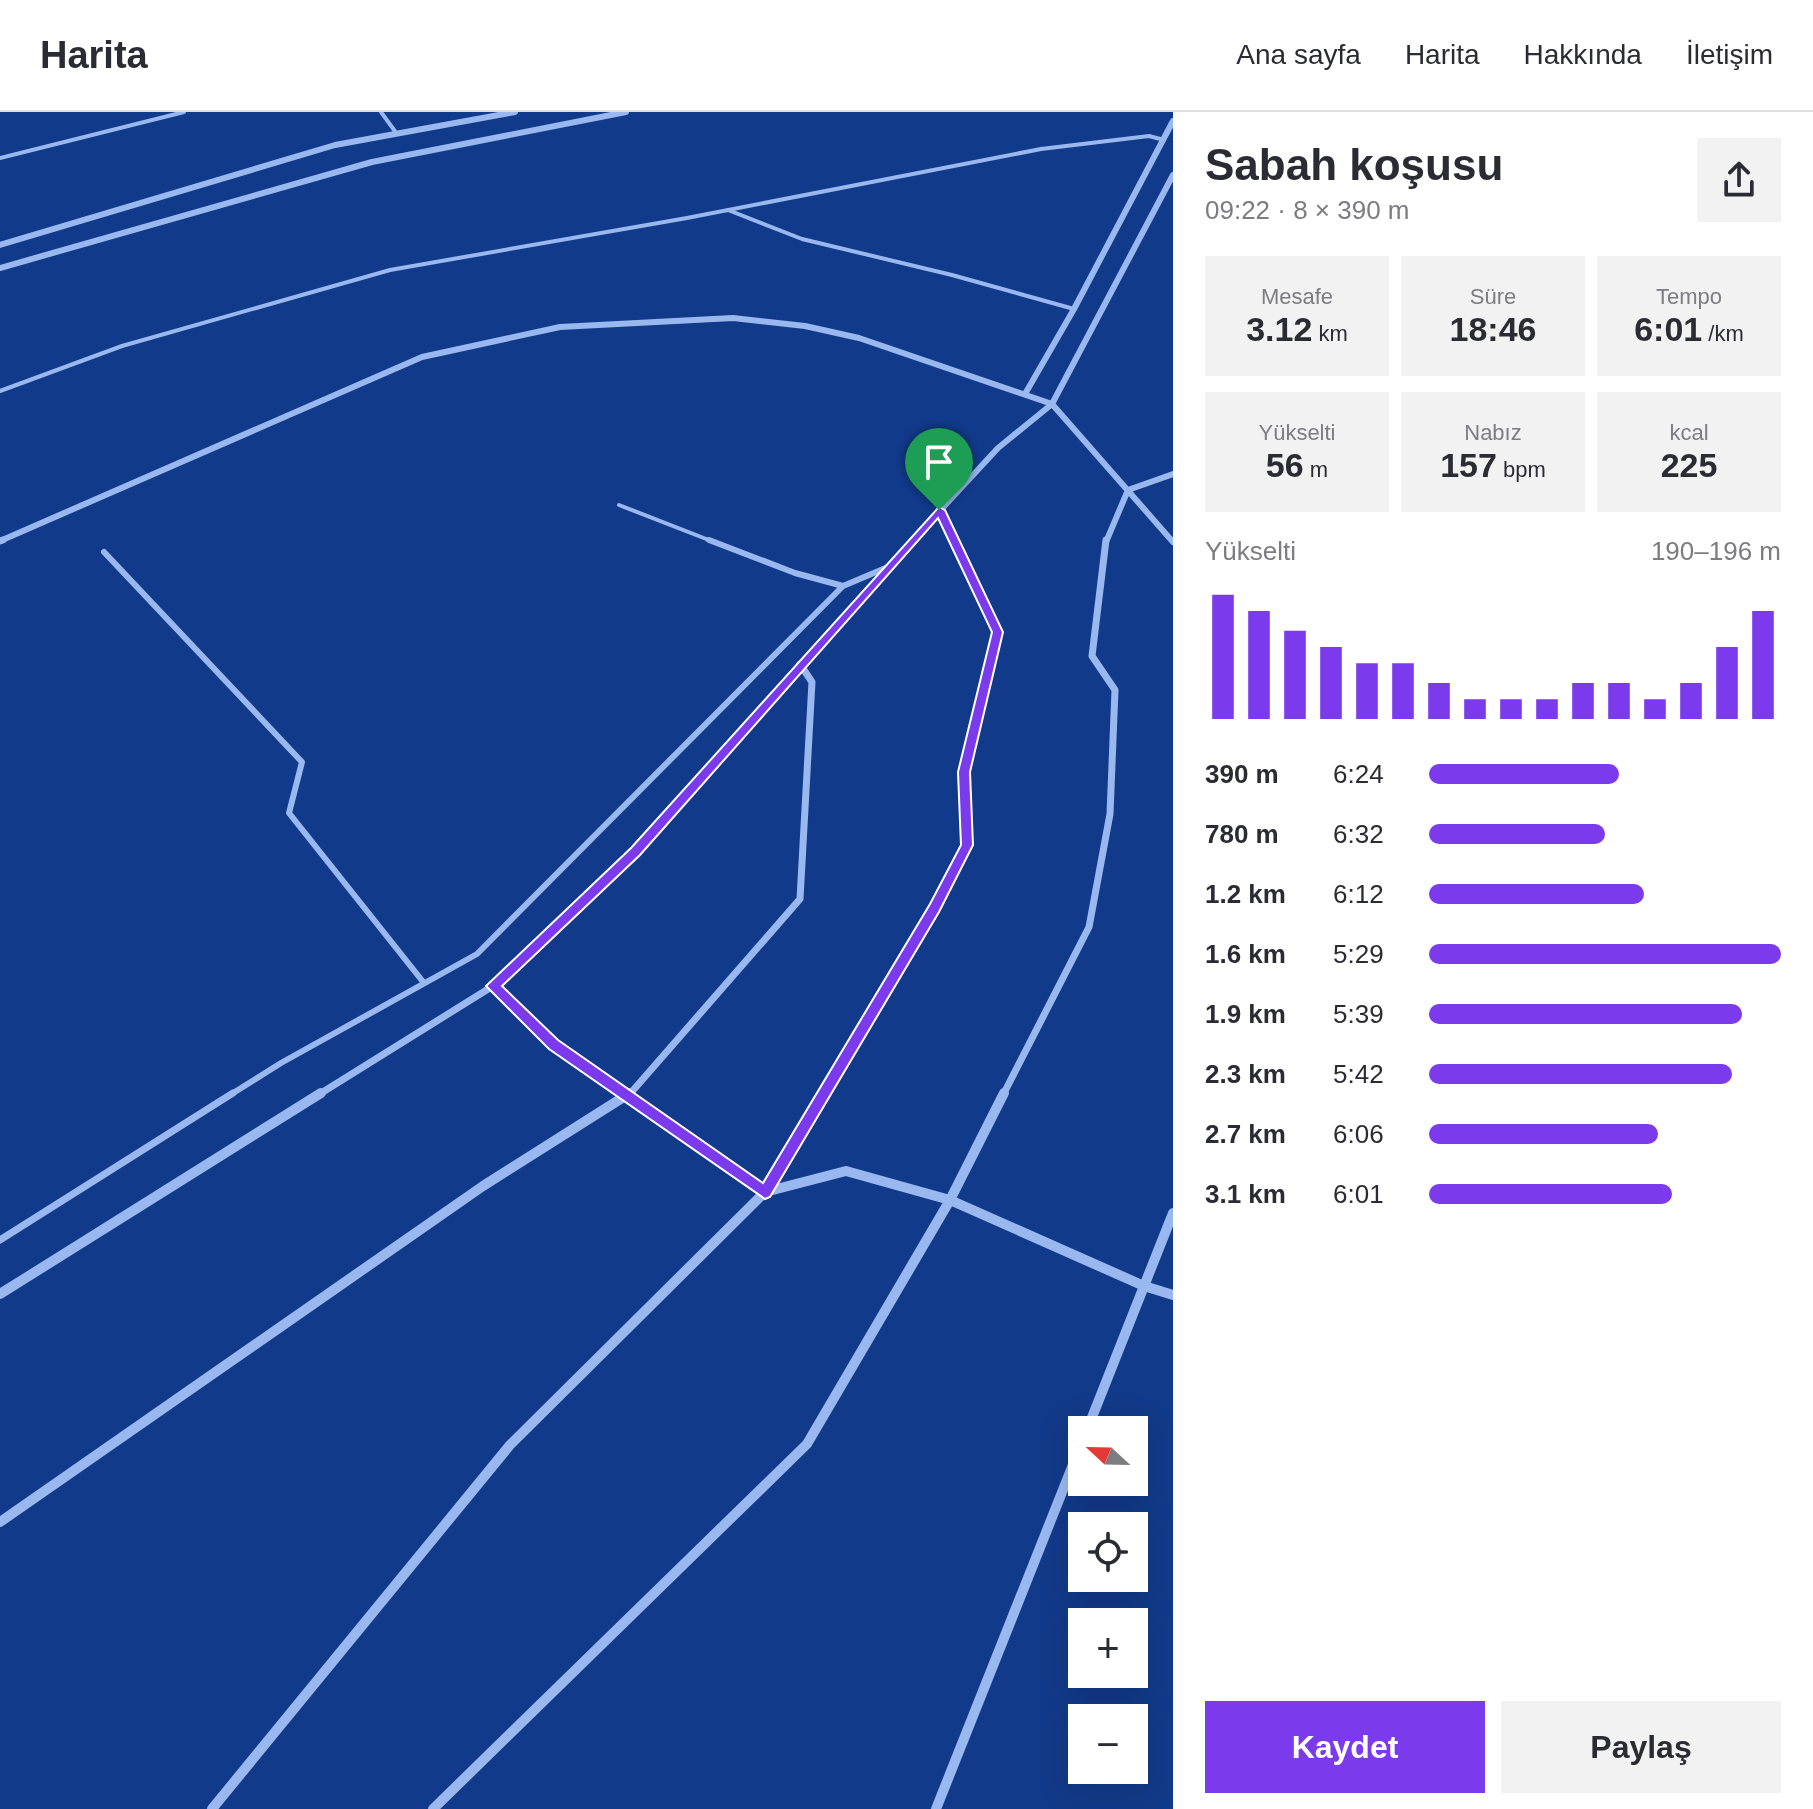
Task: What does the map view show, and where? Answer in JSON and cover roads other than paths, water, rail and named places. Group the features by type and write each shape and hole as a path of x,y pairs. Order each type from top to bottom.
{"street":[{"path":"0,245 335,145 515,112"},
{"path":"0,268 372,162 626,112"},
{"path":"1025,394 1074,309 1173,121"},
{"path":"0,1294 493,986 635,852 939,510 998,448 1052,404 1173,175"},
{"path":"0,541 422,357 560,327 733,318 805,326 859,338 1052,404 1173,542"},
{"path":"433,1809 807,1444 950,1200 1089,927 1110,814 1115,690 1092,656 1106,539 1128,490 1173,474"},
{"path":"212,1809 510,1445 765,1192 935,908 967,845 964,772 997,632 939,510"},
{"path":"0,1522 483,1186 628,1096 800,899 812,682 800,664"},
{"path":"493,986 554,1045 765,1192 846,1171 950,1200 1144,1286 1173,1295"},
{"path":"1093,1416 1173,1213"},
{"path":"936,1809 1068,1477"}],"lane":[{"path":"0,158 184,112"},
{"path":"381,112 397,134"},
{"path":"0,391 122,346 390,270 728,210 1041,149 1149,136 1164,140"},
{"path":"728,210 802,239 952,275 1074,309"},
{"path":"619,505 795,573 843,586"},
{"path":"104,552 302,762 289,813 424,983"},
{"path":"0,1240 281,1063 477,954 843,586 888,567"}]}
